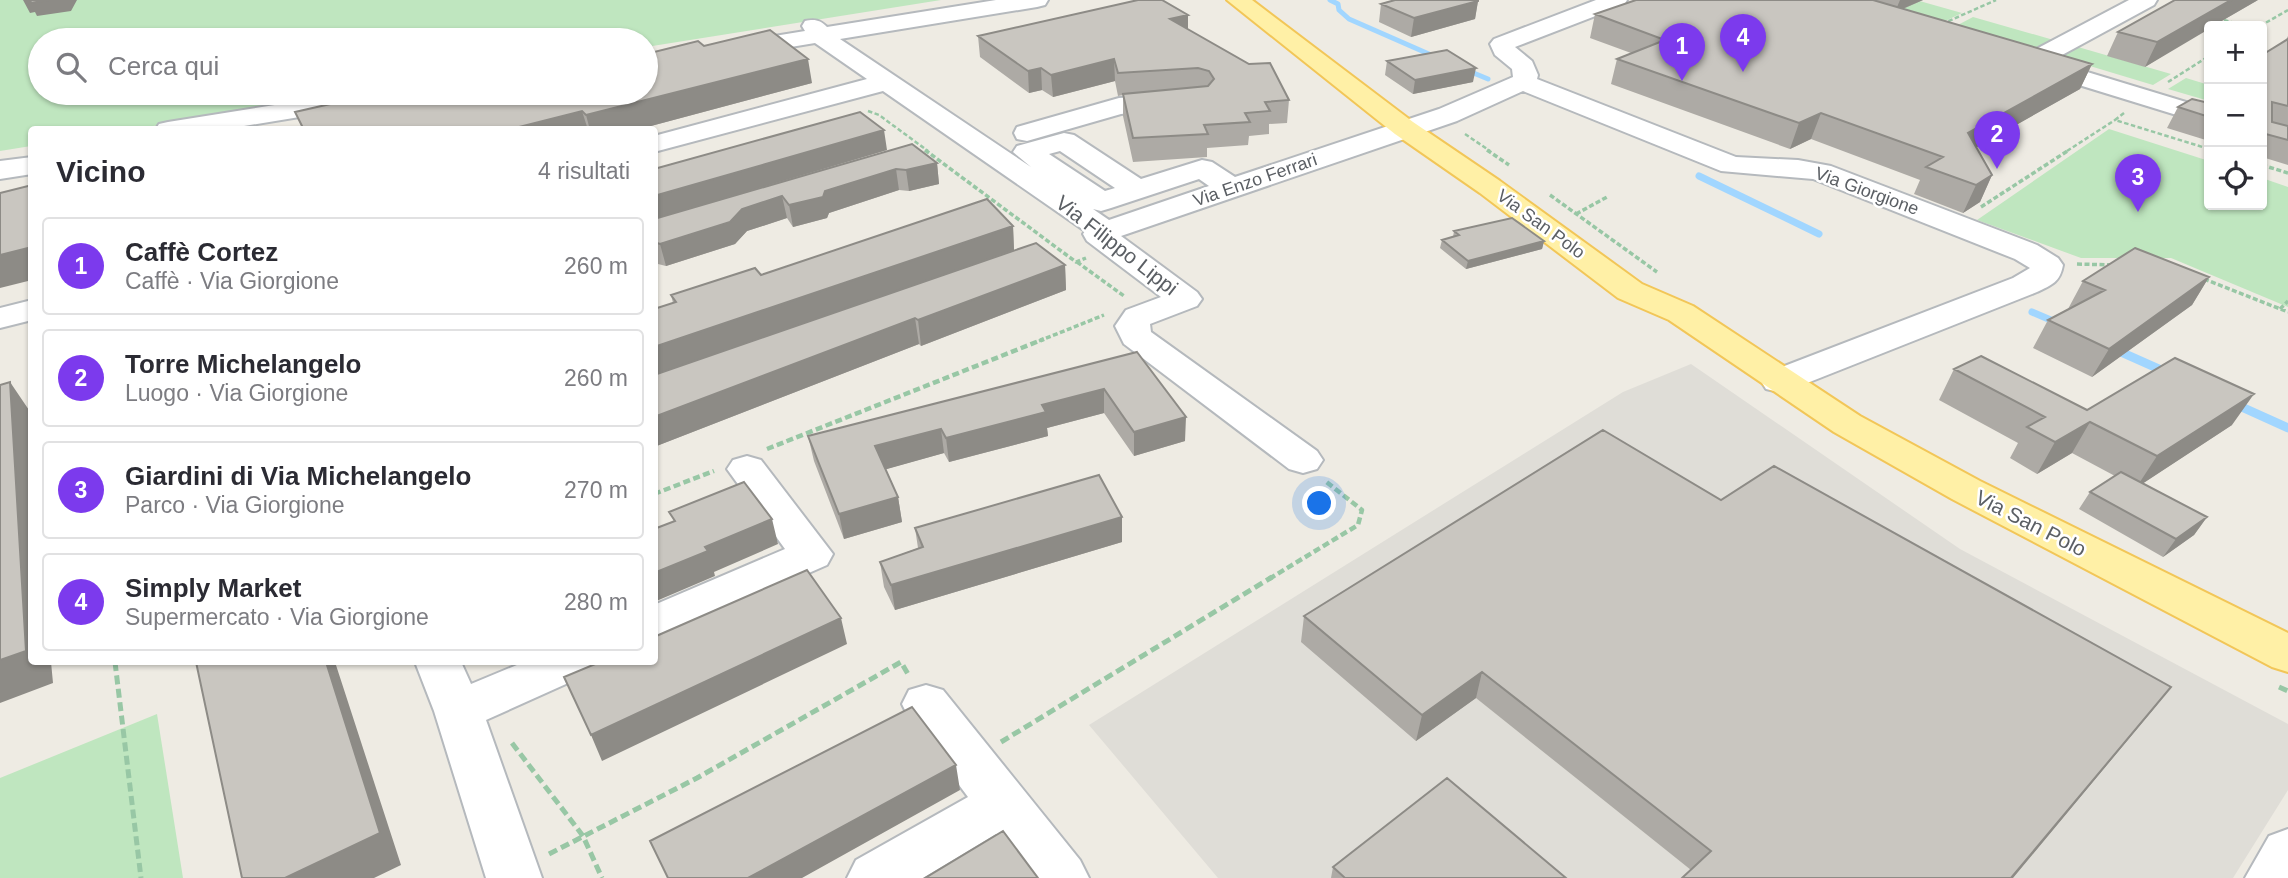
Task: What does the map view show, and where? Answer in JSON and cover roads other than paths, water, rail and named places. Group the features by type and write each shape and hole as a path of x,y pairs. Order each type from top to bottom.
{"main road":[{"name":"Via San Polo","path":"1238,0 1416,125"},
{"name":"Via San Polo","path":"1259,0 1490,187 1630,291 1681,313 1847,424 1966,490 2288,654"}],"street":[{"path":"658,62 973,0"},
{"path":"658,51 1037,0"},
{"path":"1416,125 1523,82 1526,70 1503,50 1502,44 1616,0"},
{"path":"2030,62 2146,0"},
{"name":"Via Filippo Lippi","path":"816,31 886,82 1107,232"},
{"path":"2004,55 2204,115"},
{"path":"658,143 886,82"},
{"name":"Via Giorgione","path":"1523,82 1731,165 1751,168 1804,168 2026,252 2047,265 2045,276 1779,381"},
{"path":"981,146 1119,106 1198,101"},
{"path":"197,126 350,105"},
{"path":"267,126 369,105"},
{"name":"Via Enzo Ferrari","path":"1107,232 1416,125"},
{"path":"0,157 28,153"},
{"path":"0,170 28,166"},
{"path":"1138,190 1202,169 1232,188"},
{"name":"Via Filippo Lippi","path":"1107,232 1098,234 1185,299 1138,317 1132,326 1136,337 1303,460"},
{"path":"0,318 28,311"},
{"path":"658,622 812,554 742,463"},
{"path":"440,665 469,706 513,875"},
{"path":"469,706 562,665"},
{"path":"926,704 1061,878"},
{"path":"875,878 1003,803"},
{"path":"2273,878 2288,853"}],"waterway":[{"path":"1330,0 1338,4 1339,10 1349,19 1438,58"},
{"path":"1464,69 1488,79"},
{"path":"1699,176 1819,234"},
{"path":"2032,312 2060,324"},
{"path":"2114,349 2168,373"},
{"path":"2235,404 2288,428"}],"place":[{"name":"Simply Market","path":"1743,72"},
{"name":"Caffè Cortez","path":"1682,81"},
{"name":"Torre Michelangelo","path":"1997,169"},
{"name":"Giardini di Via Michelangelo","path":"2138,212"}]}
